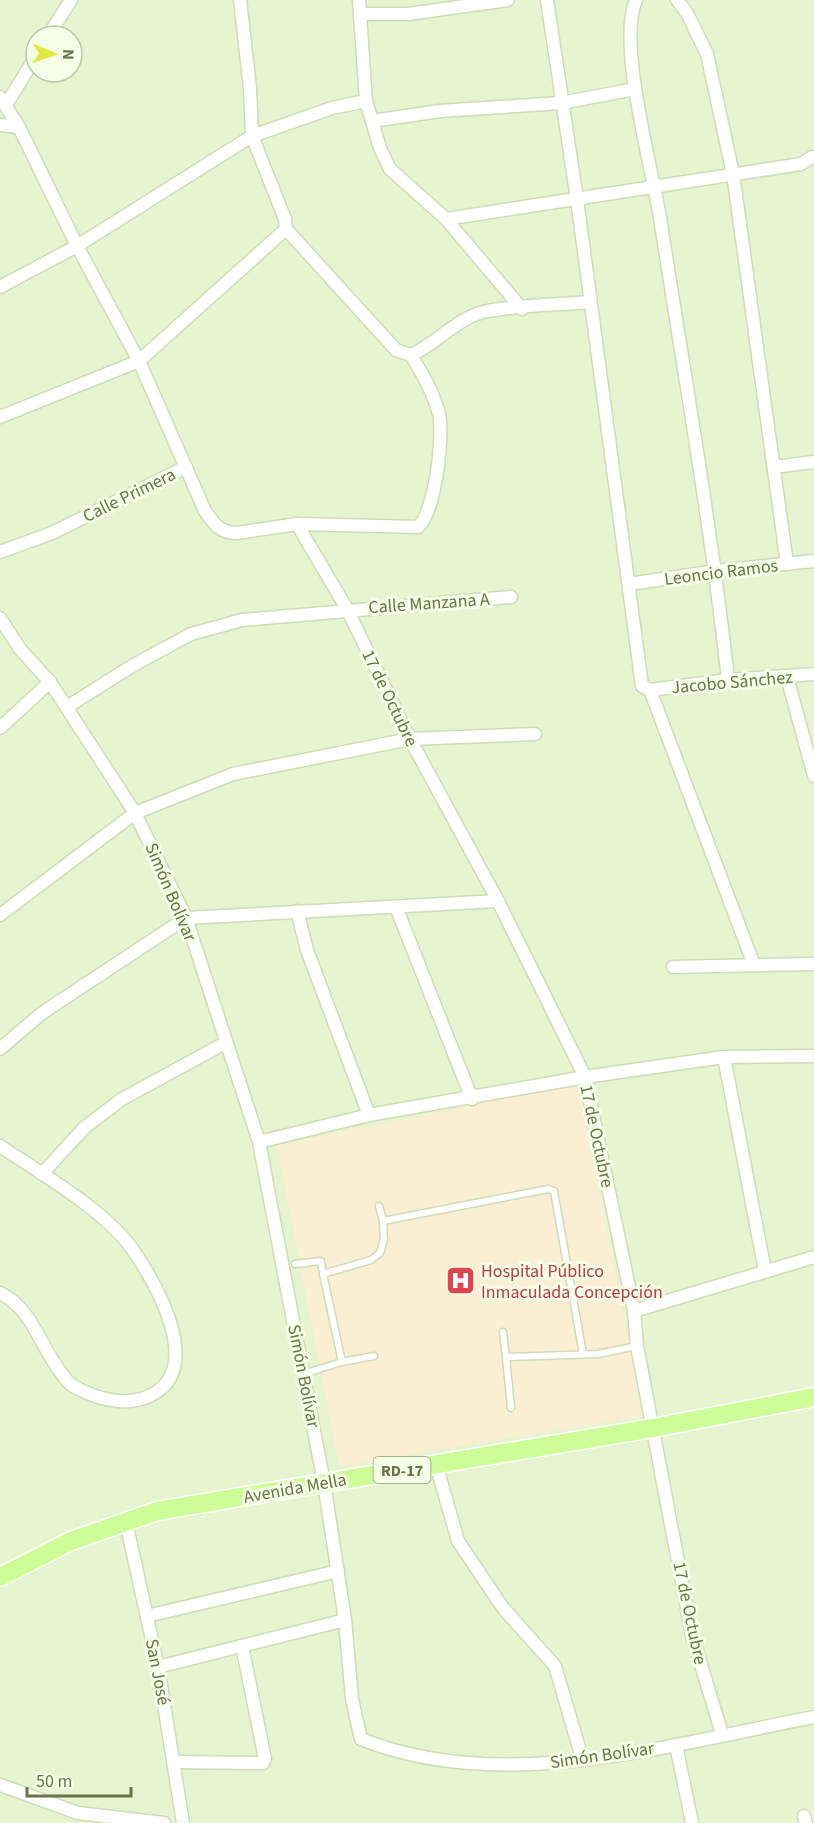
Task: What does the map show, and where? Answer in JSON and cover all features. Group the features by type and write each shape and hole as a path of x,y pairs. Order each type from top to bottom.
{"main road":[{"name":"Avenida Mella","path":"0,1577 71,1541 157,1511 653,1428 814,1398"}],"street":[{"path":"56,24 71,0"},
{"path":"240,0 250,88 252,136 285,219 286,229 396,350 411,355 428,348 454,327 481,313 590,302"},
{"path":"359,0 366,101 380,148 390,169 446,219 522,309"},
{"path":"361,14 408,14 508,0"},
{"path":"547,0 561,103 578,199 642,686 650,690 754,965"},
{"path":"636,0 629,23 635,89 655,186 716,571 728,680"},
{"path":"677,0 687,13 706,54 733,174 787,564"},
{"path":"24,72 3,101 19,127 77,246 139,361 186,467"},
{"path":"372,121 440,111 561,103 635,89"},
{"path":"0,287 77,246 252,136 332,108 366,101"},
{"path":"0,125 19,127"},
{"path":"446,219 801,164 812,158"},
{"path":"0,417 139,361 286,229"},
{"name":"Calle Primera","path":"0,552 52,533 186,467 205,511 217,528 227,533 297,524 418,527 425,521 436,484 440,418 432,390 411,355"},
{"path":"774,467 814,462"},
{"name":"17 de Octubre","path":"297,524 347,609 410,740 498,901 585,1077 633,1311 637,1346 692,1635 722,1734"},
{"name":"Leoncio Ramos","path":"628,584 716,571 814,561"},
{"name":"Calle Manzana A","path":"67,707 132,666 191,634 242,620 347,609 511,597"},
{"name":"Simón Bolívar","path":"0,618 20,649 50,682 135,813 186,918 259,1142 324,1483 345,1620 352,1699 361,1739 394,1752 507,1766 676,1745 814,1717"},
{"name":"Jacobo Sánchez","path":"650,690 728,680 814,674"},
{"path":"787,677 814,776"},
{"path":"0,728 50,682"},
{"path":"0,915 135,813 233,774 410,740 535,734"},
{"path":"0,1049 42,1013 186,918 498,901"},
{"path":"396,907 472,1099"},
{"path":"297,911 307,950 369,1115"},
{"path":"673,967 814,964"},
{"path":"42,1174 85,1127 122,1099 225,1043"},
{"path":"259,1142 369,1115 472,1099 585,1077 724,1057 814,1056"},
{"path":"724,1057 765,1271"},
{"path":"0,1146 109,1224 132,1249 164,1304 177,1352 176,1371 161,1391 140,1400 118,1402 72,1386 49,1358 32,1322 19,1304 0,1293"},
{"path":"633,1311 814,1257"},
{"path":"436,1464 458,1541 502,1608 555,1666 582,1758"},
{"name":"San José","path":"126,1522 158,1666 183,1823"},
{"path":"147,1616 338,1571"},
{"path":"158,1666 345,1620"},
{"path":"174,1762 263,1763 265,1759 242,1646"},
{"path":"676,1745 692,1823"},
{"path":"0,1785 76,1818 164,1823"}],"lane":[{"path":"383,1221 548,1189 555,1191 583,1354"},
{"path":"322,1274 371,1260 380,1253 384,1239 379,1206"},
{"path":"295,1264 321,1261 342,1362"},
{"path":"503,1332 511,1408"},
{"path":"506,1357 598,1354 637,1346"},
{"path":"303,1374 342,1362 374,1356"}],"shaded area":[{"path":"0,0 814,0 814,1823 0,1823"},
{"name":"Hospital Público Inmaculada Concepción","path":"578,1084 644,1416 339,1466 277,1145"}],"place":[{"name":"Hospital Público Inmaculada Concepción","path":"460,1281"}]}
